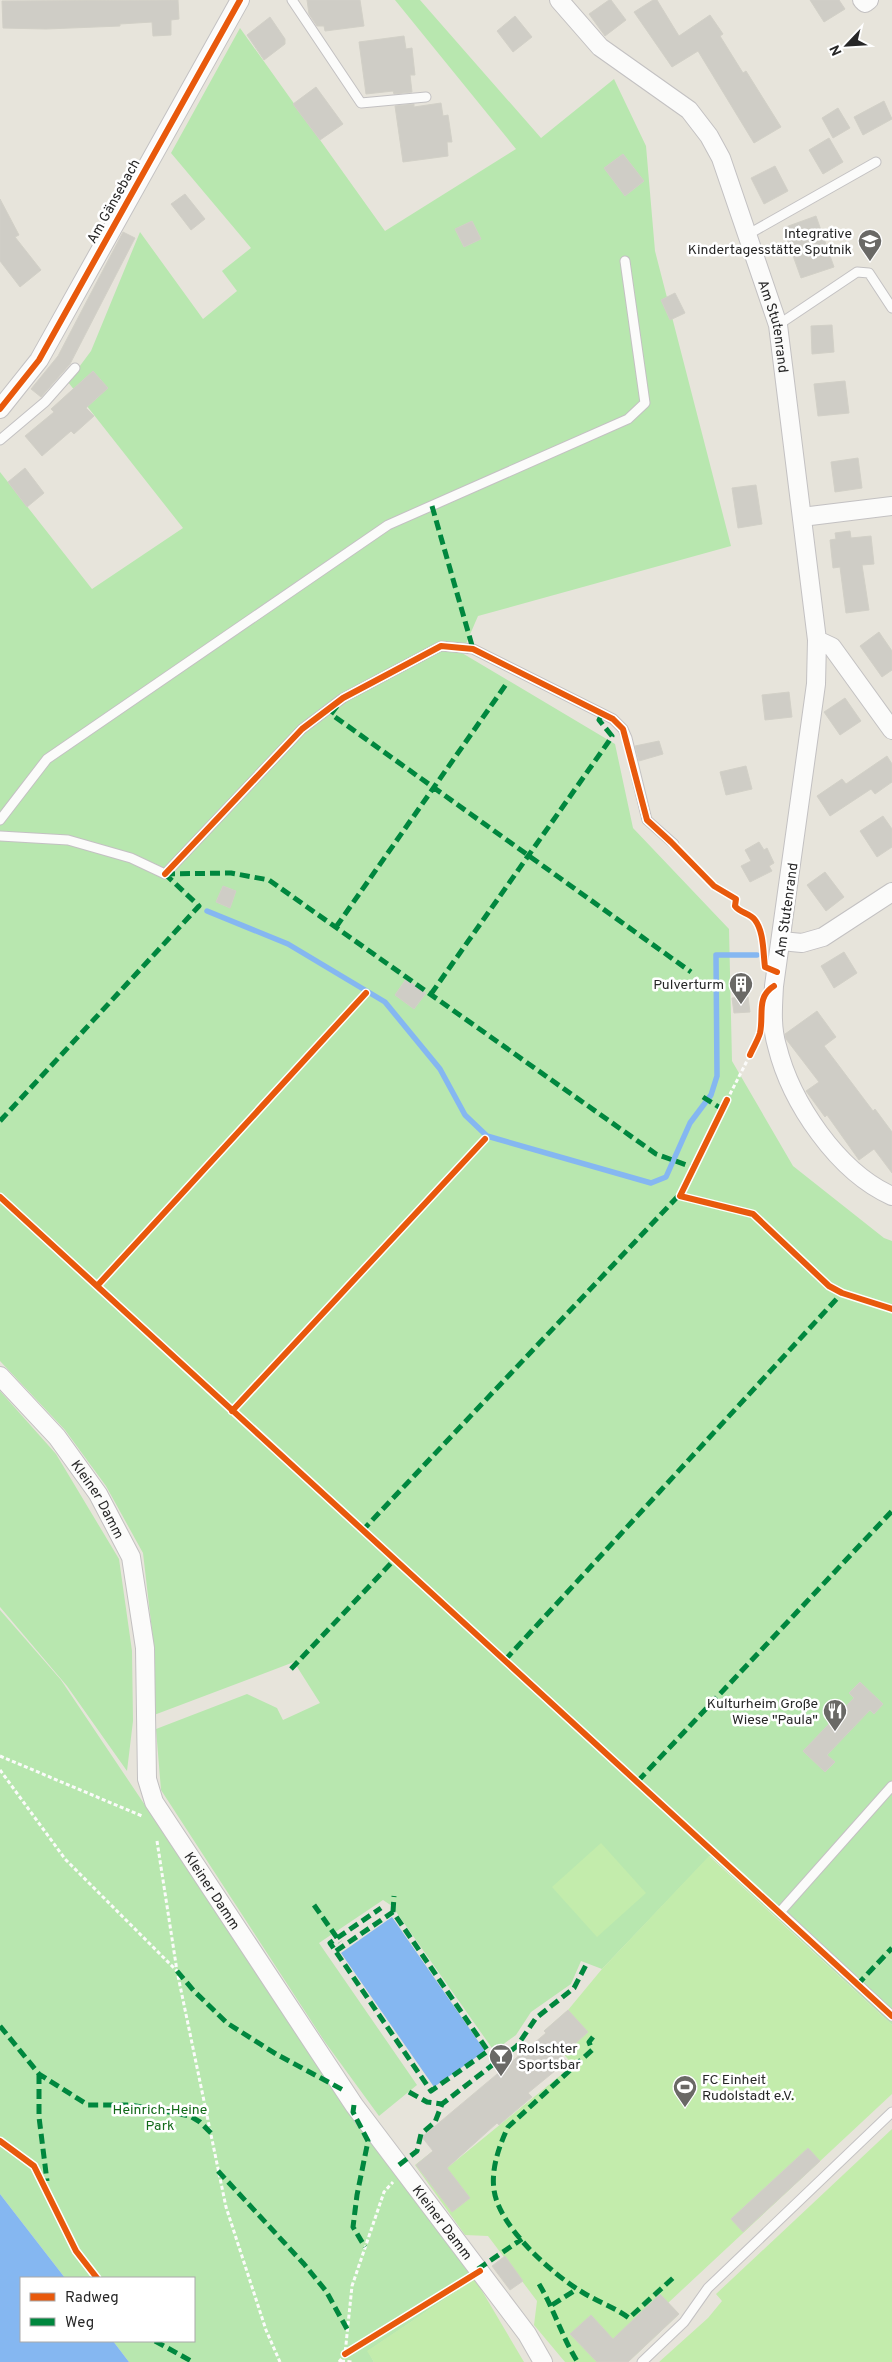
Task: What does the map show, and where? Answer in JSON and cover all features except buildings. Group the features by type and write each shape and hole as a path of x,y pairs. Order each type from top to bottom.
{"street":[{"name":"Am Gänsebach","path":"0,408 39,360 240,0"},
{"name":"Am Stutenrand","path":"559,0 600,47 689,110 709,136 721,158 778,325 817,640 816,684 774,986 772,1020 777,1047 795,1095 829,1146 876,1189 892,1196"},
{"path":"862,0 864,3 869,0"},
{"path":"802,517 892,506"},
{"path":"817,640 832,647 892,730"},
{"path":"781,942 802,943 823,937 892,892"},
{"name":"Kleiner Damm","path":"0,1376 57,1438 98,1494 131,1557 145,1648 147,1779 154,1802 354,2105 527,2334 544,2362"}],"lane":[{"path":"292,0 362,103 426,97"},
{"path":"747,235 876,162"},
{"path":"0,820 46,759 388,526 628,418 644,402 625,261"},
{"path":"778,325 857,272 869,273 892,308"},
{"path":"0,440 45,402 75,368"},
{"path":"0,836 68,840 131,858 165,874 302,729 343,698 441,646 473,649 613,719 627,738 647,820 674,844"},
{"path":"892,1786 780,1912 892,2016"},
{"path":"642,2362 684,2322 708,2288 892,2112"}],"path":[{"path":"727,1100 750,1055"},
{"path":"0,1756 154,1821 159,1808"},
{"path":"0,1770 66,1859 177,1972"},
{"path":"157,1840 177,1972 226,2207 266,2330 280,2362"},
{"path":"340,2362 345,2354 352,2286 384,2192 404,2171"},
{"path":"340,2362 353,2362"}],"green space":[{"path":"395,0 420,0 541,138 614,79 646,146 655,251 731,546 478,616 462,653 615,744 633,828 729,929 732,1061 793,1166 884,1238 892,1241 892,2025 710,1856 602,1969 581,1961 571,1984 531,2012 516,2035 494,2051 392,1906 383,1900 319,1943 417,2085 379,2116 325,2042 161,1790 156,1729 247,1694 277,1708 283,1720 320,1703 294,1662 154,1715 154,1648 143,1553 106,1486 65,1430 0,1361 0,472 92,589 183,528 68,382 91,351 140,232 203,319 237,291 222,271 251,248 171,153 240,28 385,231 516,149"},
{"path":"0,1391 56,1454 119,1559 132,1651 133,1721 127,1771 67,1686 0,1607"},
{"name":"Heinrich-Heine Park","path":"0,1610 61,1680 300,2036 475,2279 368,2351 374,2362 129,2362 114,2342 195,2342 195,2277 64,2277 0,2194"},
{"path":"601,1843 646,1893 597,1937 552,1887"},
{"path":"709,1856 892,2025 892,2094 668,2303 679,2314 628,2362 565,2362 534,2325 537,2301 488,2236 465,2235 415,2165 433,2151 447,2168 573,2065 544,2031 568,2010 602,1969"},
{"path":"892,2129 892,2362 659,2362 708,2318 722,2301 716,2294"},
{"path":"475,2279 524,2362 374,2362 367,2351"}],"water":[{"path":"392,1917 485,2051 434,2087 341,1953"},
{"path":"0,2194 64,2277 20,2277 20,2342 114,2342 129,2362 0,2362"}],"waterway":[{"path":"207,911 288,944 385,1002 440,1069 465,1115 487,1136 651,1183 666,1177 690,1123 711,1095 717,1076 716,955 757,955"}],"marked path":[{"path":"432,506 473,649"},
{"path":"336,927 507,683"},
{"path":"337,706 331,714 691,972"},
{"path":"431,994 609,741 612,736 599,720 602,714"},
{"path":"165,874 231,873 269,880 656,1154 692,1167"},
{"path":"0,1121 199,906 165,874"},
{"path":"703,1097 722,1109"},
{"path":"362,1531 681,1193"},
{"path":"505,1660 842,1293"},
{"path":"638,1781 892,1511"},
{"path":"291,1669 394,1560"},
{"path":"393,1912 394,1896"},
{"path":"314,1905 340,1942"},
{"path":"336,1951 393,1912 488,2051 431,2091 330,1943 381,1908"},
{"path":"857,1985 892,1948"},
{"path":"399,2165 417,2151 421,2134 435,2122 442,2104 517,2046 536,2018 574,1988 586,1965"},
{"path":"177,1971 194,1991 227,2023 276,2054 345,2091"},
{"path":"0,2026 39,2074 88,2105 131,2105 190,2116 200,2122 211,2133"},
{"path":"593,2037 589,2042 592,2050 508,2127 495,2166 493,2182 498,2204 516,2234 542,2262 582,2292 629,2318 673,2278"},
{"path":"39,2074 39,2117 47,2181"},
{"path":"409,2092 427,2102 442,2104"},
{"path":"354,2105 353,2112 368,2141 357,2195 353,2227 365,2247"},
{"path":"218,2171 304,2264 326,2291 347,2329"},
{"path":"478,2269 522,2239"},
{"path":"539,2284 577,2361"},
{"path":"552,2305 577,2289"},
{"path":"157,2342 193,2362"}],"cycle path":[{"path":"0,409 39,360 240,0"},
{"path":"165,874 302,729 343,698 441,646 473,649 613,719 623,729 647,820 714,886 736,899 735,906 737,908 755,920 762,936 765,967 777,972"},
{"path":"750,1055 760,1033 765,995 774,986"},
{"path":"97,1286 366,993"},
{"path":"727,1100 680,1196 753,1214 829,1286 842,1293 892,1309"},
{"path":"232,1411 485,1139"},
{"path":"0,1197 892,2016"},
{"path":"0,2141 34,2166 76,2251 96,2277"},
{"path":"345,2354 480,2271"}],"place":[{"name":"Integrative Kindertagesstätte Sputnik","path":"870,262"},
{"name":"Pulverturm","path":"741,1005"},
{"name":"Kulturheim Große Wiese \"Paula\"","path":"835,1732"},
{"name":"Rolschter Sportsbar","path":"501,2077"},
{"name":"FC Einheit Rudolstadt e.V.","path":"685,2108"}]}
